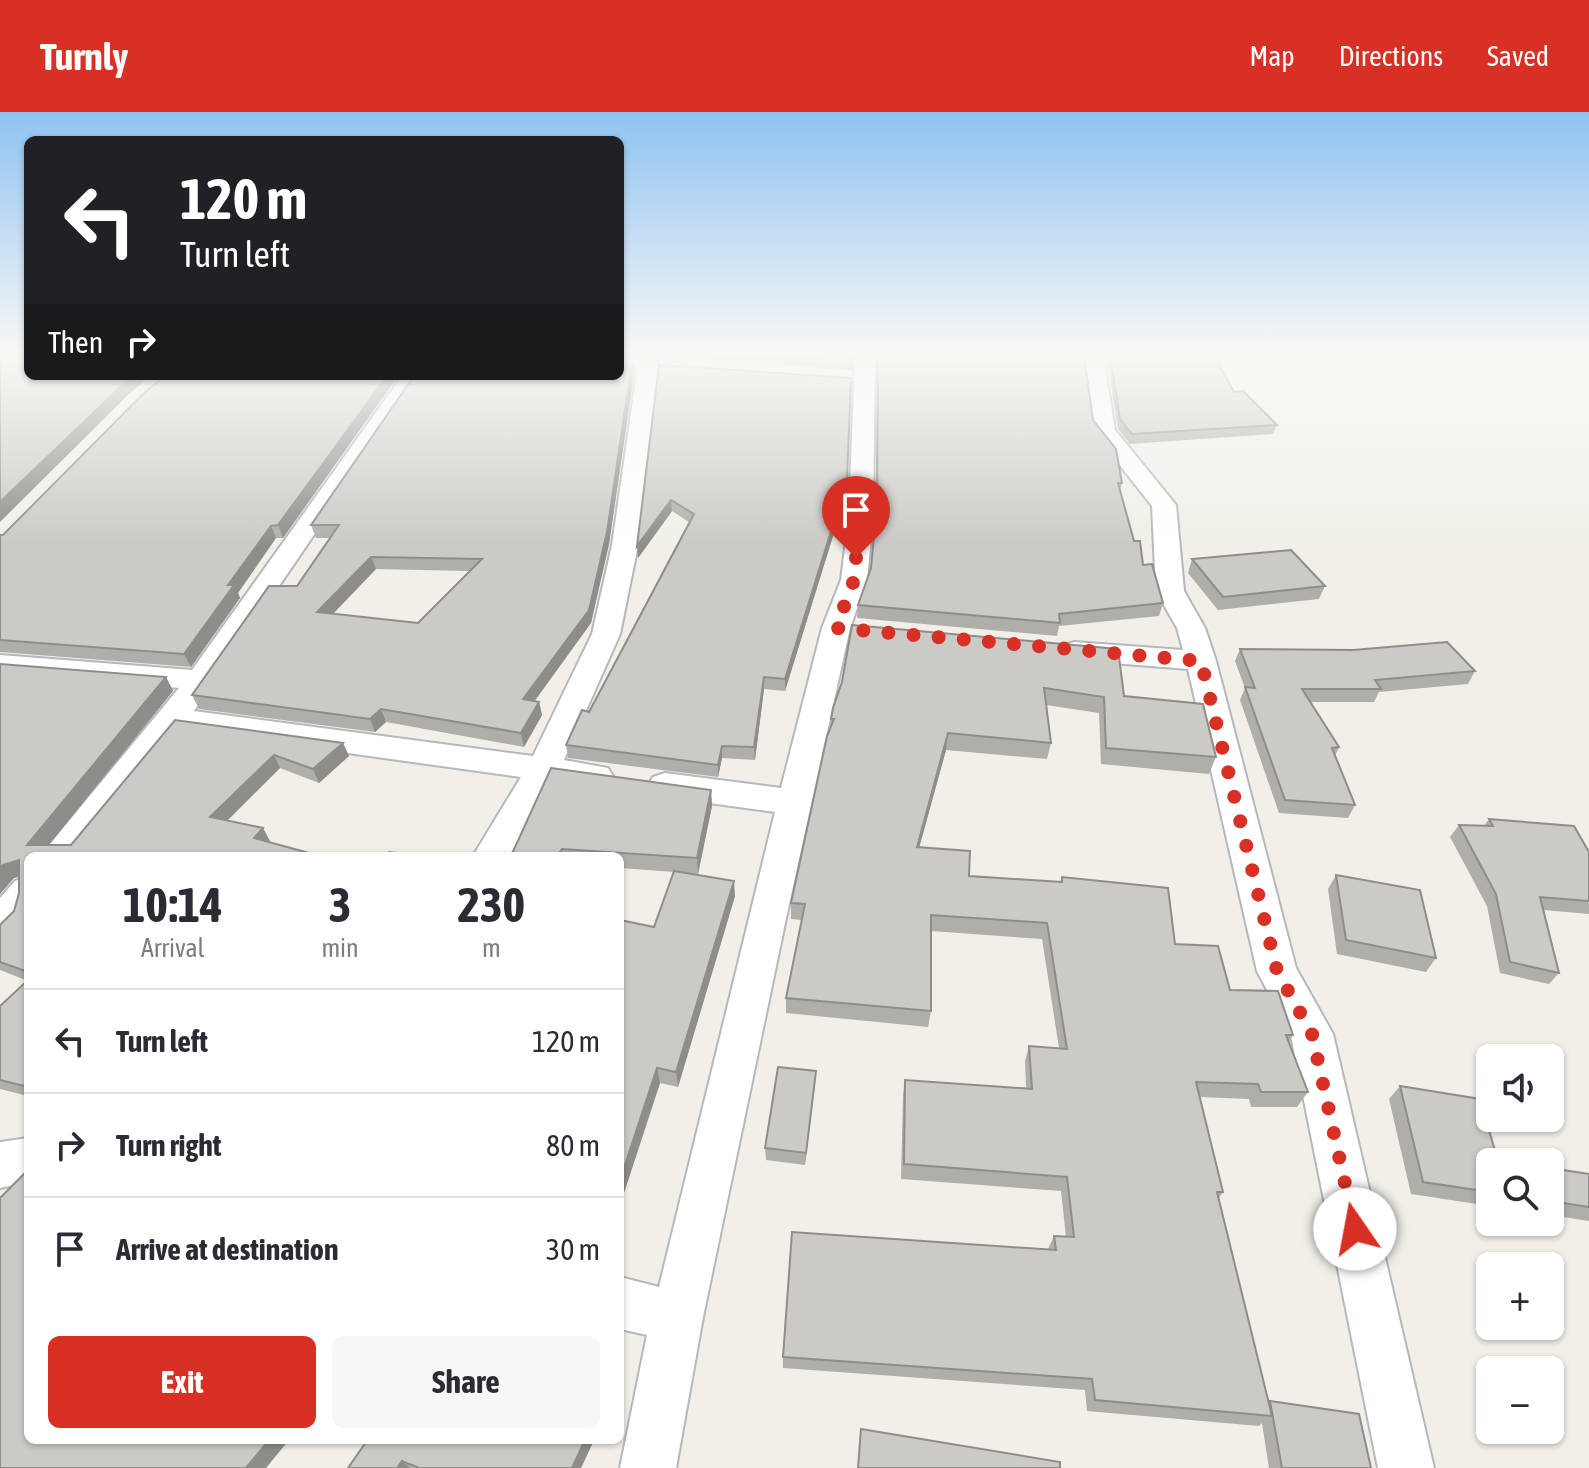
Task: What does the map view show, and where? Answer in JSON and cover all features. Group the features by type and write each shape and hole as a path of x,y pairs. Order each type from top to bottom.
{"street":[{"path":"61,852 173,719 382,419"},
{"path":"493,852 543,770 606,634 625,545 640,419"},
{"path":"648,1468 677,1317 795,802 851,629 861,515 858,419"},
{"path":"1102,419 1104,431 1164,505 1170,591 1191,628 1201,661 1277,971 1312,1034 1406,1468"},
{"path":"1045,649 1201,661"},
{"path":"0,664 200,680"},
{"path":"173,719 795,802"},
{"path":"0,925 24,896"},
{"path":"0,1165 24,1161"},
{"path":"624,1304 677,1317"}],"building":[{"path":"0,419 87,419 0,502"},
{"path":"118,419 355,419 278,525 271,526 228,585 234,585 184,654 0,640 0,535"},
{"path":"384,419 624,419 607,532 589,610 523,699 539,702 521,733 381,709 370,719 192,695 269,586 297,586 339,525 311,525","holes":["371,557 482,559 418,623 317,612"]},
{"path":"652,419 849,419 847,480 785,679 764,677 754,747 722,746 718,765 566,745 582,710 589,712 694,514 671,500 637,546"},
{"path":"878,419 1093,419 1116,449 1122,483 1118,483 1134,541 1140,541 1143,565 1152,564 1163,603 1059,614 1060,623 858,605 871,568 877,503"},
{"path":"1120,419 1271,419 1277,425 1132,434"},
{"path":"1291,550 1325,586 1223,597 1192,559"},
{"path":"852,625 1118,649 1124,696 1203,704 1216,757 1106,748 1104,697 1044,688 1051,743 948,733 917,847 970,851 969,876 1062,882 1062,877 1168,888 1175,944 1218,946 1230,990 1278,991 1293,1035 1286,1035 1308,1092 1261,1092 1258,1084 1196,1082 1223,1192 1217,1192 1272,1416 1095,1400 1092,1379 783,1357 792,1232 1056,1250 1054,1236 1074,1237 1067,1177 904,1164 905,1080 1032,1089 1029,1046 1067,1049 1047,923 931,915 931,1011 786,998 805,904 791,903 827,736 834,719 831,719 833,708 842,682"},
{"path":"1447,642 1475,671 1375,680 1381,689 1302,689 1339,747 1332,748 1355,805 1285,800 1245,687 1255,688 1240,649 1353,650"},
{"path":"0,664 166,677 27,845 71,845 175,720 343,743 313,769 274,755 210,817 263,828 254,838 305,852 24,852 24,971 0,962 0,925 14,911 19,893 19,860 0,868"},
{"path":"551,768 711,790 697,858 562,849 560,852 513,852"},
{"path":"1489,819 1574,826 1589,852 1589,901 1540,897 1559,973 1510,962 1496,894 1459,825 1493,826"},
{"path":"674,871 734,881 676,1072 657,1068 624,1168 624,921 654,927"},
{"path":"1336,875 1420,890 1436,958 1346,940"},
{"path":"24,984 24,1086 0,1080 0,1006"},
{"path":"778,1067 816,1071 806,1153 765,1148"},
{"path":"1400,1086 1476,1098 1476,1132 1490,1132 1494,1148 1476,1148 1476,1190 1423,1182"},
{"path":"1564,1170 1589,1174 1589,1207 1564,1203"},
{"path":"24,1174 24,1444 266,1444 246,1468 0,1468 0,1198"},
{"path":"1270,1401 1359,1414 1371,1468 1282,1468"},
{"path":"861,1429 1060,1462 1060,1468 858,1468"},
{"path":"365,1444 583,1444 572,1468 419,1468 402,1461 397,1468 348,1468"}],"route":[{"path":"856,558 854,580 836,628 1201,661 1244,848 1277,971 1312,1034 1355,1229"}]}
